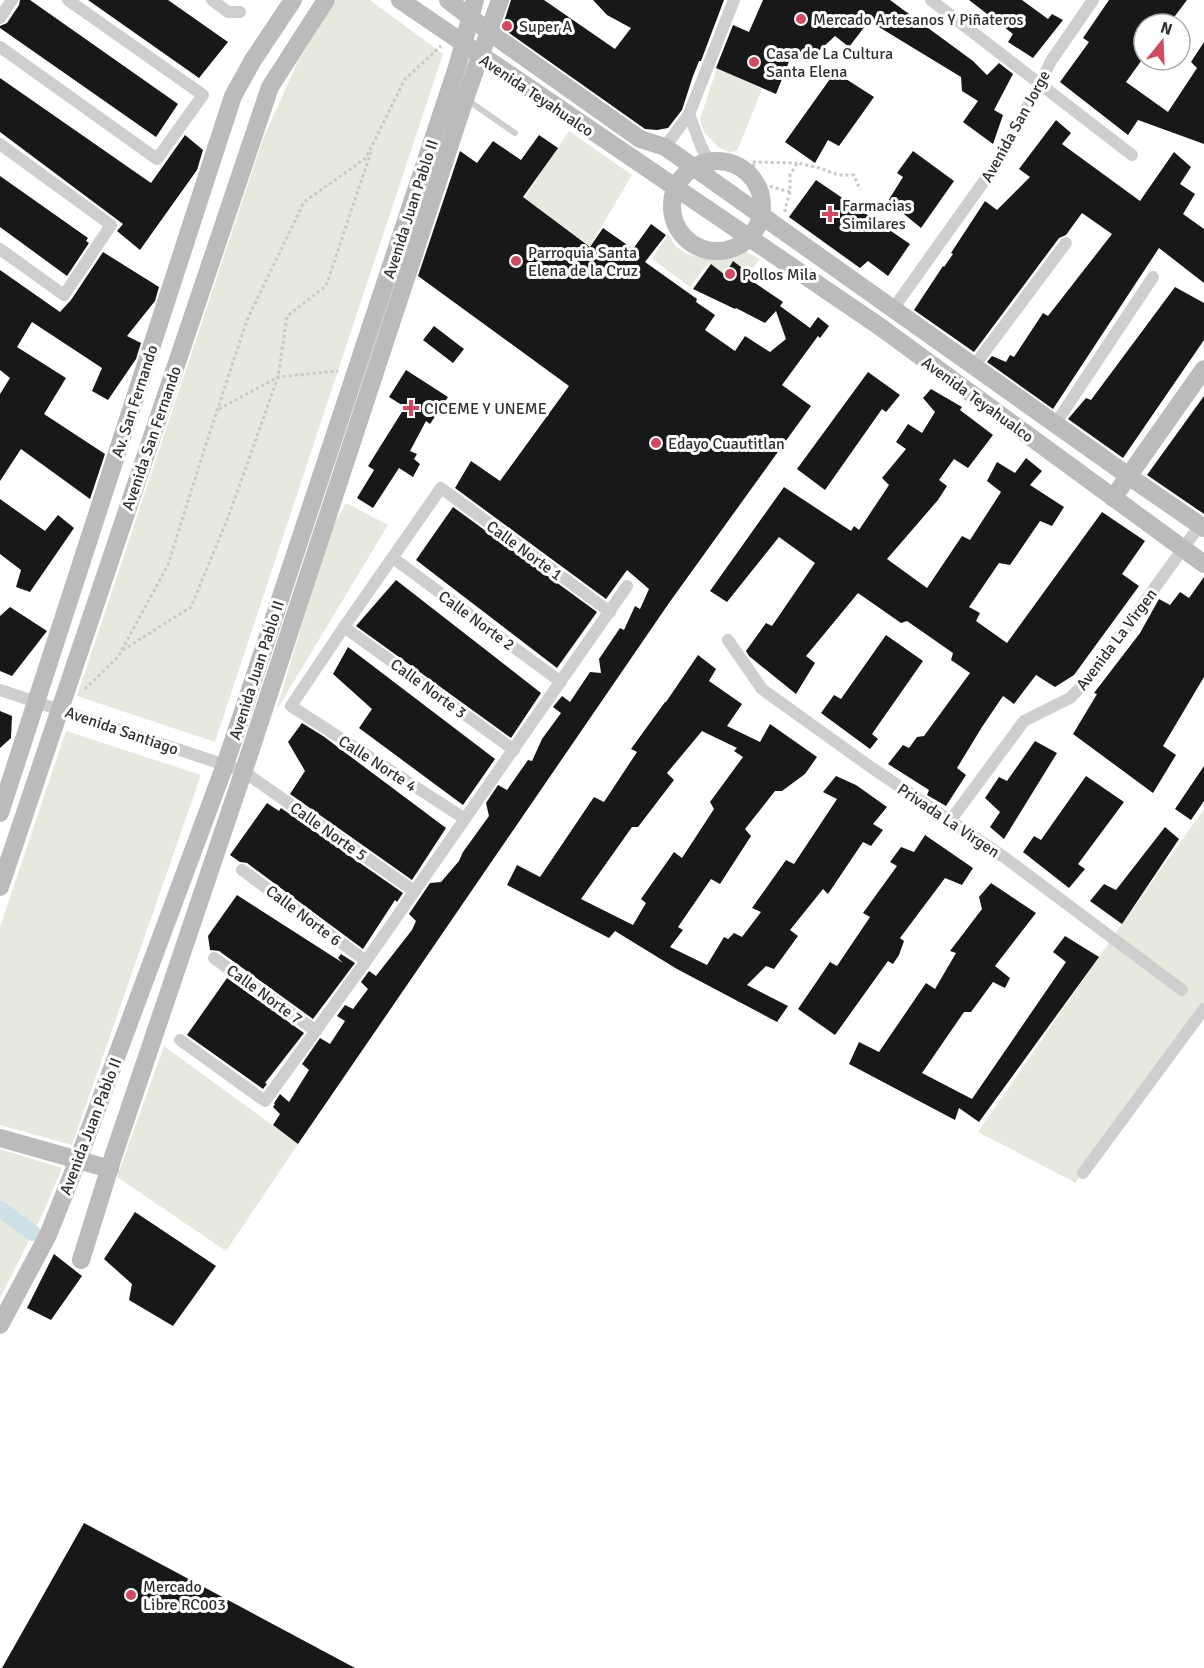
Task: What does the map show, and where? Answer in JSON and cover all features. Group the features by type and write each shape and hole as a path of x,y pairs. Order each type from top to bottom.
{"street":[{"path":"0,18 12,0"},
{"path":"0,47 157,159 203,95 68,0"},
{"path":"212,0 228,12 240,12"},
{"name":"Av. San Fernando","path":"0,813 234,96 253,60 293,0"},
{"name":"Avenida San Fernando","path":"0,887 270,87 326,0"},
{"name":"Avenida Teyahualco","path":"400,0 879,326 1204,564"},
{"name":"Avenida Teyahualco","path":"448,0 472,9 490,32 640,139 665,147 701,165 761,215 1202,526"},
{"path":"81,1260 465,99 500,0"},
{"path":"665,147 689,114 734,0"},
{"path":"931,0 1132,155"},
{"name":"Avenida San Jorge","path":"893,309 998,163 1041,84 1050,61 1093,0"},
{"name":"Avenida Juan Pablo II","path":"0,1325 48,1235 225,765 464,44 472,9"},
{"path":"689,114 701,146 701,165 686,174 675,188 671,202 675,223 685,237 699,247 716,251 734,248 748,238 761,215"},
{"path":"0,144 111,225 64,295 0,249"},
{"name":"Avenida Teyahualco","path":"701,165 722,162 734,165 747,173 757,186 761,200 761,215"},
{"path":"974,366 1066,243"},
{"path":"1056,423 1153,277"},
{"path":"1113,498 1204,369"},
{"name":"Calle Norte 1","path":"393,558 441,488 610,612"},
{"name":"Avenida La Virgen","path":"950,821 1024,722 1070,698 1089,679 1202,526"},
{"path":"344,627 393,558"},
{"name":"Calle Norte 2","path":"393,558 561,682"},
{"path":"180,1040 265,1101 366,962 627,586"},
{"name":"Calle Norte 4","path":"344,627 291,706 465,819"},
{"name":"Calle Norte 3","path":"344,627 514,750"},
{"name":"Privada La Virgen","path":"728,640 762,689 872,768 1004,857 1182,990"},
{"name":"Avenida Santiago","path":"0,690 243,771"},
{"name":"Calle Norte 5","path":"243,771 414,891"},
{"name":"Calle Norte 6","path":"242,870 366,962"},
{"name":"Calle Norte 7","path":"214,958 316,1031"},
{"path":"1083,1173 1204,1009"},
{"path":"0,1138 110,1168"}],"lane":[{"path":"465,99 515,133"}],"path":[{"path":"78,696 118,657 168,565 247,320 304,202 366,158 405,79 444,44"},
{"path":"122,651 191,607 229,514 278,377 287,316 326,286 375,139"},
{"path":"790,192 762,184 752,162 797,163 838,175 854,175 860,190"},
{"path":"785,208 790,192 790,175 797,163"},
{"path":"217,409 278,377 338,371"}],"shaded area":[{"path":"336,0 370,0 443,54 215,742 77,696 263,139 297,63"},
{"path":"717,68 762,89 737,151 729,152 718,147 704,132 700,119"},
{"path":"569,131 632,175 590,246 524,198"},
{"path":"668,234 675,245 691,255 717,258 739,248 760,259 749,273 733,262 725,275 708,263 690,287 652,259"},
{"path":"346,503 388,525 276,711 331,529"},
{"path":"66,731 201,775 72,1145 0,1125 0,927"},
{"path":"1204,809 1204,1005 1089,1161 1076,1183 978,1132"},
{"path":"164,1046 298,1144 226,1251 117,1177"},
{"path":"0,1149 62,1168 43,1213 0,1298"}],"building":[{"path":"20,0 30,0 178,104 156,137 0,28 7,23"},
{"path":"88,0 168,0 228,42 199,78"},
{"path":"511,0 544,0 615,49 631,28 607,15 593,0 724,0 693,76 682,110 668,128 657,130 645,129 502,28"},
{"path":"763,0 890,0 973,61 987,75 999,63 1013,74 994,110 1003,115 993,144 963,122 978,101 962,91 961,77 869,21 849,47 835,36 807,62 792,54 776,94 716,68 733,25 749,32"},
{"path":"969,0 1022,0 1048,19 1052,14 1063,20 1033,58 1008,42 1013,34"},
{"path":"1109,0 1187,0 1178,12 1132,12 1133,72 1126,82 1168,112 1197,68 1192,60 1204,42 1204,144 1138,120 1128,135 1060,82 1089,42 1083,38"},
{"path":"835,72 874,97 839,146 828,140 815,163 785,142"},
{"path":"0,78 151,183 185,135 203,150 197,170 140,250 117,231 123,224 0,132"},
{"path":"1056,120 1071,133 1062,144 1140,201 1174,152 1191,167 1180,184 1195,194 1183,214 1204,229 1204,283 1159,248 1053,409 987,362 992,356 1006,362 1010,355 1014,357 1043,313 1048,316 1112,234 1082,213 1066,235 1059,238 974,352 914,310 953,254 951,253 985,201 997,210 1030,177 1019,169"},
{"path":"539,135 558,148 523,197 590,247 603,228 633,249 651,224 666,235 645,262 697,299 696,302 715,315 705,330 735,351 745,336 770,352 786,339 776,311 765,323 693,289 711,264 725,275 733,261 757,279 755,283 783,302 780,306 810,328 818,317 829,326 820,338 818,336 782,385 811,406 669,603 298,1144 273,1125 280,1114 273,1107 274,1103 280,1094 289,1102 309,1070 302,1064 320,1038 330,1044 345,1021 337,1016 345,1005 353,1009 368,989 361,982 369,971 376,976 412,930 416,921 409,914 430,883 441,882 459,861 489,816 486,803 498,785 507,790 528,760 532,761 542,739 561,713 553,707 562,696 570,702 590,672 601,673 599,659 620,628 624,630 635,606 640,609 649,589 627,570 606,599 455,488 471,461 500,481 569,386 418,276 460,151 477,163 493,141 521,160"},
{"path":"913,151 954,181 921,228 888,201 903,177 897,173"},
{"path":"0,176 88,238 86,241 89,243 67,276 0,227"},
{"path":"816,180 910,244 888,276 868,261 860,268 789,217"},
{"path":"103,252 159,287 155,301 127,336 141,343 136,359 108,400 92,391 102,368 32,322 17,347 66,378 44,414 105,454 90,499 21,449 0,481 0,394 10,378 0,370 0,270 60,312 71,300"},
{"path":"1175,287 1204,303 1204,340 1123,458 1068,419 1086,398 1091,400"},
{"path":"434,326 464,349 453,363 423,340"},
{"path":"406,370 448,397 430,424 426,421 410,451 417,454 414,459 420,464 413,477 399,468 373,508 357,498 374,470 368,466 405,407 389,397"},
{"path":"868,372 900,395 886,412 882,409 825,490 797,469"},
{"path":"931,389 962,407 960,410 993,435 968,468 954,459 939,480 947,486 938,500 887,559 927,588 962,536 970,540 1001,492 987,481 997,462 1015,473 1026,458 1042,471 1030,485 1064,507 1052,526 1040,521 1010,565 999,563 969,607 980,613 976,621 1007,643 1102,512 1145,541 1122,574 1139,586 1074,675 1055,687 1036,675 1014,704 1003,696 957,768 966,775 946,806 927,795 929,790 888,764 903,745 909,748 917,737 924,736 970,673 951,660 953,653 907,621 901,623 858,593 806,656 815,663 796,694 749,656 746,651 766,623 772,626 815,563 779,537 727,602 710,591 784,487 851,531 854,526 859,530 889,485 882,478 906,449 896,442 908,424 922,433 935,412 923,398"},
{"path":"1204,396 1204,514 1147,475"},
{"path":"0,499 45,531 58,515 74,528 30,592 16,587 21,570 0,554"},
{"path":"453,507 597,612 557,668 416,560"},
{"path":"1204,577 1204,677 1163,746 1176,755 1153,793 1073,734 1097,694 1094,693 1140,633 1159,599 1170,605 1180,592 1189,598"},
{"path":"396,580 541,693 511,738 356,626"},
{"path":"10,607 47,631 12,676 0,671 0,616"},
{"path":"886,635 923,661 872,734 878,739 870,749 821,713 834,695 841,699"},
{"path":"348,647 495,759 463,805 359,728 372,709 333,674"},
{"path":"698,655 716,669 709,681 742,704 727,726 760,742 770,724 817,757 805,774 782,791 775,791 745,829 751,836 720,884 711,879 678,927 683,930 670,947 707,965 724,937 728,939 734,933 742,937 761,912 752,908 786,860 794,864 837,799 823,792 836,776 856,785 887,807 873,824 883,830 871,846 863,842 828,894 823,889 790,930 798,936 774,969 766,966 747,985 788,1006 777,1022 677,969 615,931 609,938 507,885 517,865 540,877 594,797 604,802 637,752 631,749","holes":["702,731 737,748 734,751 743,757 710,802 714,809 682,858 674,852 641,899 646,903 633,925 581,899 632,827 638,827 674,780 667,773"]},
{"path":"0,711 12,716 11,738 0,748"},
{"path":"302,723 323,736 446,828 412,880 290,794 305,771 288,742"},
{"path":"1035,741 1057,753 1004,839 990,827 1000,812 985,798 999,777 1007,781"},
{"path":"1204,766 1204,801 1191,820 1175,809"},
{"path":"1086,776 1124,802 1078,864 1085,869 1069,888 1023,852 1034,836 1041,840"},
{"path":"267,803 279,811 281,808 403,893 397,902 395,900 363,949 247,863 240,862 230,855"},
{"path":"1165,827 1179,839 1122,924 1090,901 1104,884 1116,890"},
{"path":"925,835 973,868 962,885 945,878 900,938 904,941 893,964 888,961 835,1035 798,1009 830,962 837,966 870,917 863,913 897,866 890,862 901,847 914,852"},
{"path":"991,883 1036,913 995,966 1010,978 1005,988 993,982 971,1012 964,1012 922,1073 972,1099 1066,962 1053,952 1065,936 1099,957 979,1122 959,1108 955,1120 849,1064 859,1042 879,1052 926,983 935,989 956,953 950,951 982,909 979,897"},
{"path":"237,895 343,963 338,958 341,954 355,963 313,1019 219,951 210,950 208,936"},
{"path":"227,978 304,1033 265,1083 267,1084 263,1089 187,1035"},
{"path":"135,1212 216,1266 173,1326 129,1300 132,1284 104,1259"},
{"path":"54,1254 82,1276 51,1320 27,1308"},
{"name":"Mercado Libre RC003","path":"84,1523 355,1668 2,1668"}],"waterway":[{"path":"0,1209 33,1233 20,1223"}],"place":[{"name":"Mercado Artesanos Y Piñateros","path":"801,19"},
{"name":"Super A","path":"507,26"},
{"name":"Casa de La Cultura Santa Elena","path":"754,62"},
{"name":"Farmacias Similares","path":"830,214"},
{"name":"Parroquia Santa Elena de la Cruz","path":"516,261"},
{"name":"Pollos Mila","path":"730,274"},
{"name":"CICEME Y UNEME","path":"411,408"},
{"name":"Edayo Cuautitlan","path":"656,443"},
{"name":"Mercado Libre RC003","path":"131,1595"}]}
